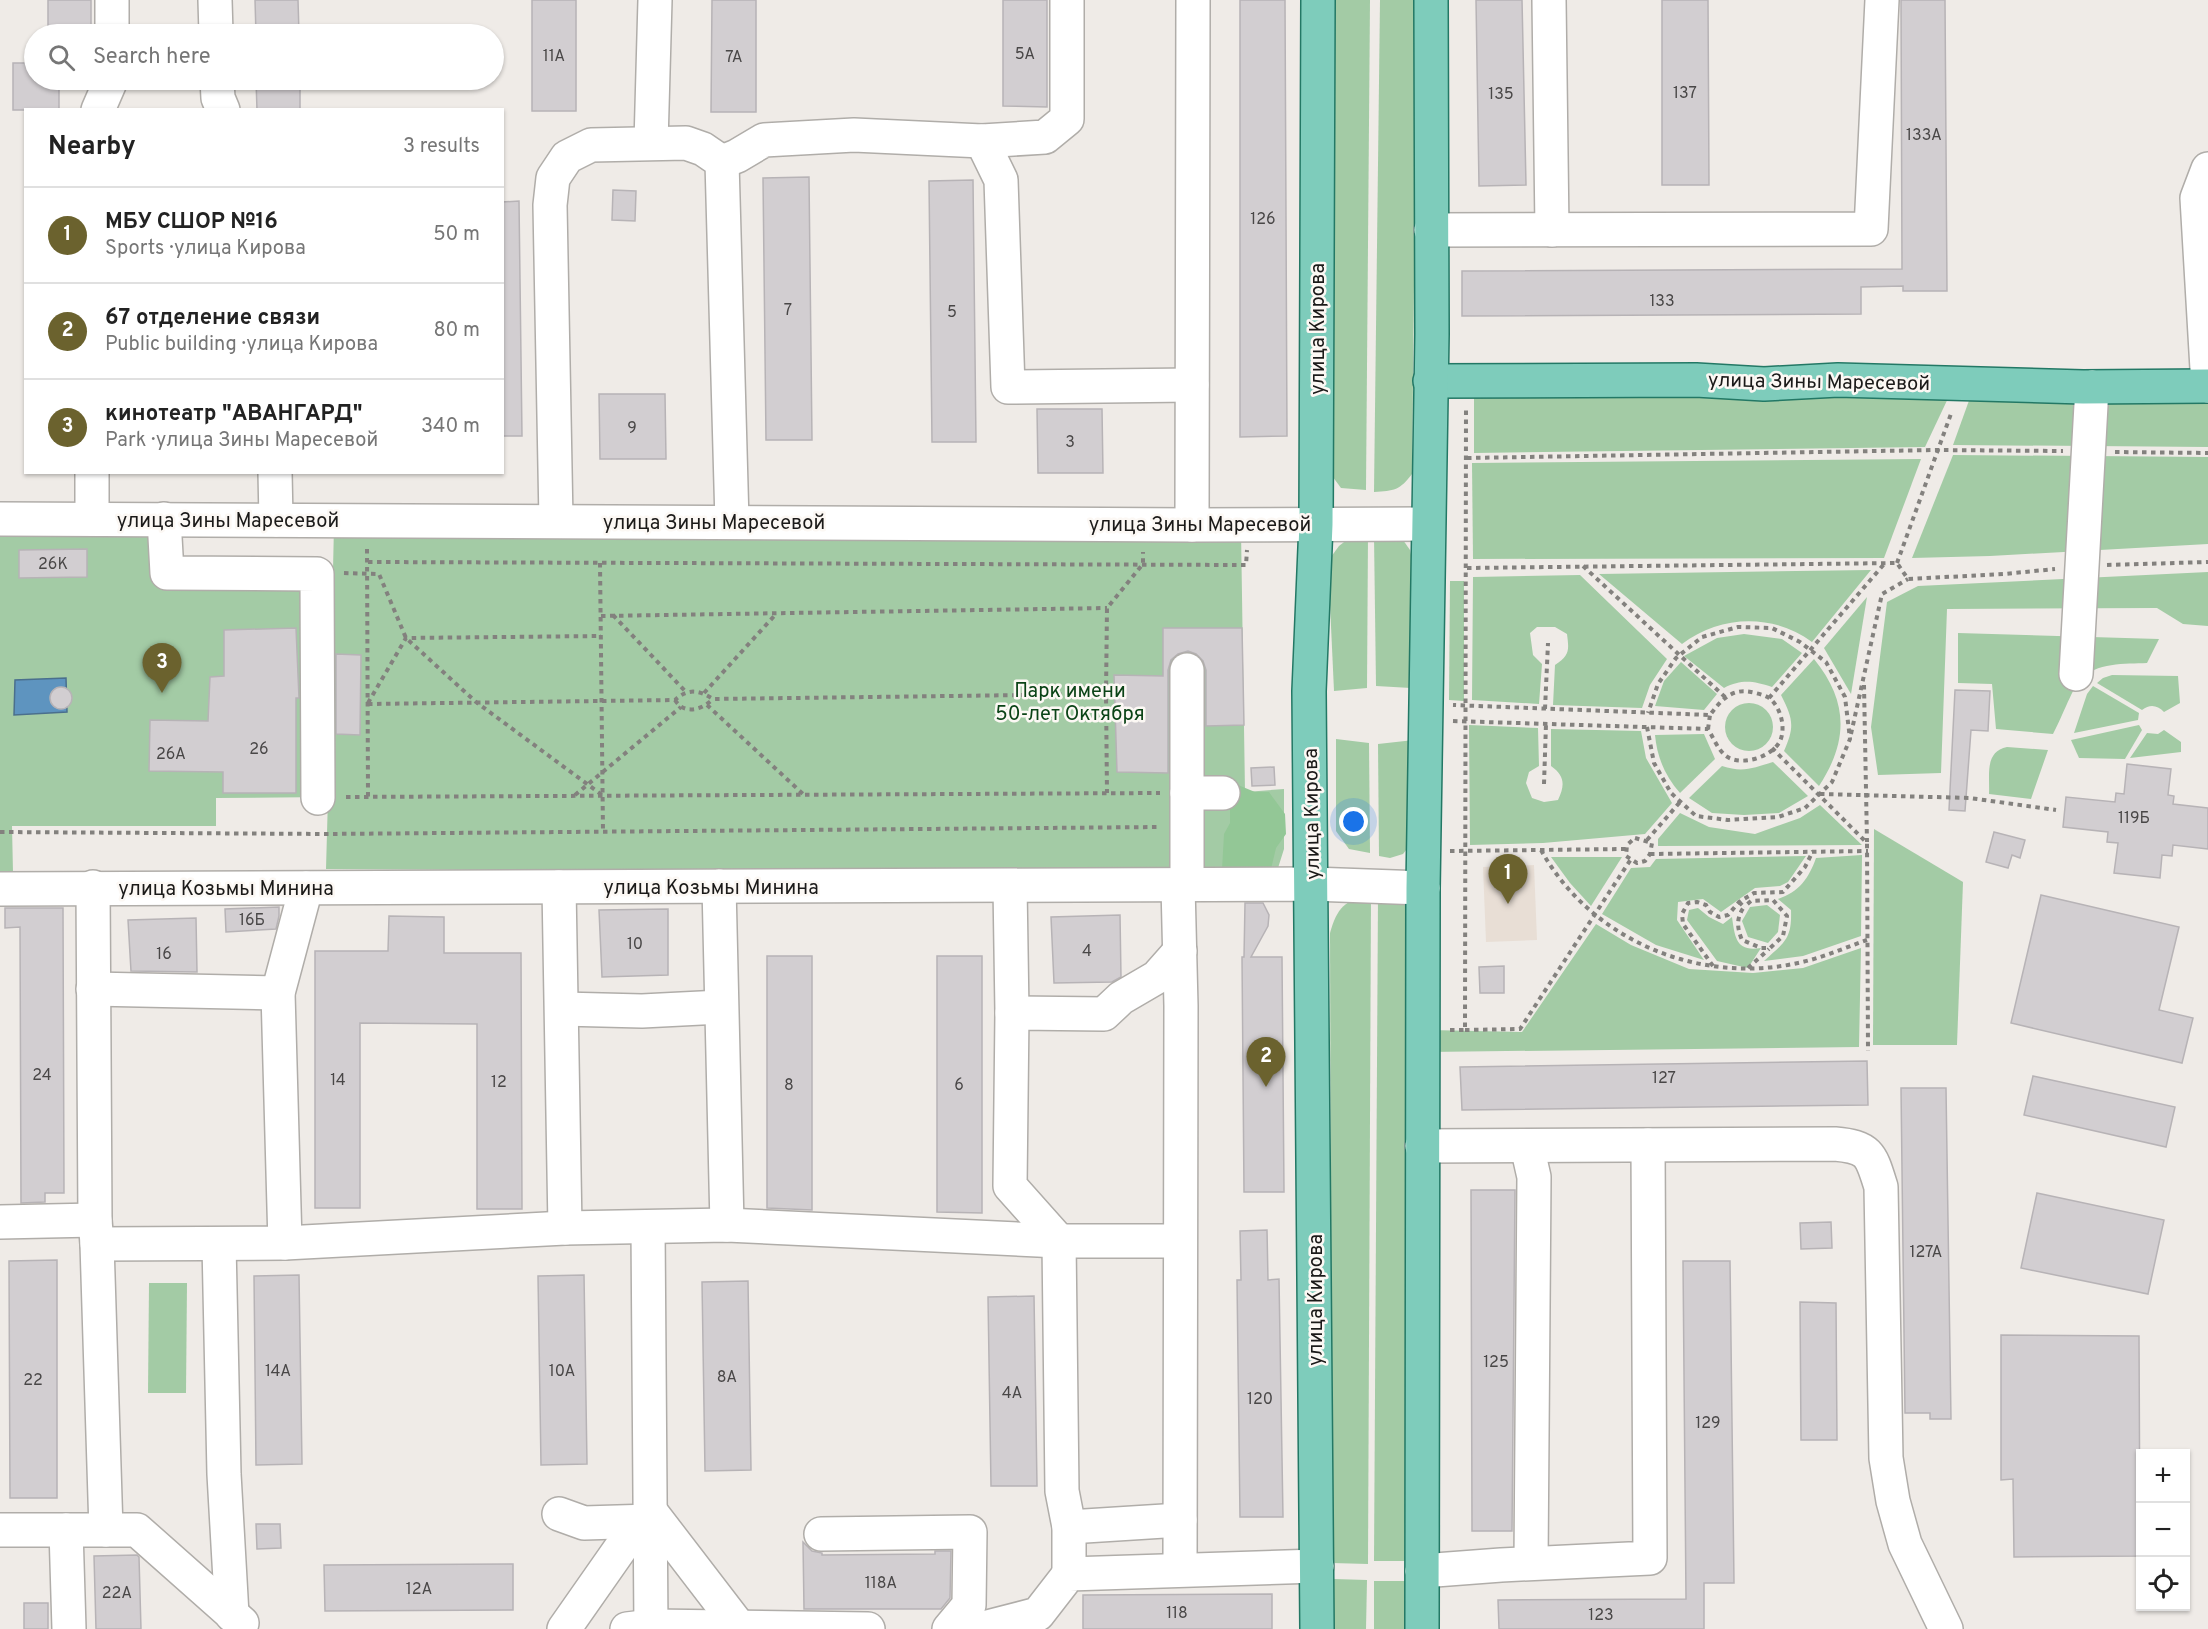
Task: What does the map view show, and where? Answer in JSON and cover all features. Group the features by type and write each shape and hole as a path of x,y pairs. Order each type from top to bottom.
{"main road":[{"name":"улица Кирова","path":"1317,1629 1309,691 1316,524 1318,0"},
{"path":"1422,1629 1423,888 1430,381 1431,0"},
{"name":"улица Зины Маресевой","path":"1430,381 1696,380 1764,384 1838,380 2092,387 2208,386"}],"street":[{"path":"112,0 112,24"},
{"path":"215,0 216,24"},
{"path":"651,143 655,0"},
{"path":"722,162 764,140 854,135 982,141 1045,137 1067,119 1067,0"},
{"path":"1192,525 1193,0"},
{"path":"1549,0 1552,230"},
{"path":"1431,230 1870,229 1882,0"},
{"path":"99,108 107,90"},
{"path":"982,141 1001,180 1008,387 1192,385"},
{"path":"556,521 550,205 553,178 567,157 591,145 686,143 722,162"},
{"path":"722,162 732,522"},
{"path":"2208,169 2197,198 2208,386"},
{"path":"2076,674 2092,387"},
{"path":"92,474 92,519"},
{"path":"275,474 276,520"},
{"name":"улица Зины Маресевой","path":"0,519 1192,525 1428,524"},
{"path":"164,519 167,573 317,573 318,798"},
{"path":"1180,1569 1179,951 1187,827 1187,670"},
{"path":"1187,793 1223,793"},
{"name":"улица Козьмы Минина","path":"0,889 1312,884 1423,888"},
{"path":"719,886 727,1225"},
{"path":"980,1629 1038,1614 1069,1574 1069,1527 1062,1491 1059,1241 1010,1186 1010,886"},
{"path":"93,887 96,1232 106,1530"},
{"path":"559,887 566,1228"},
{"path":"285,1243 279,993 306,888"},
{"path":"1011,1013 1104,1014 1121,998 1157,977 1179,951"},
{"path":"93,988 279,993"},
{"path":"562,1009 642,1011 721,1007"},
{"path":"1422,1146 1835,1144 1857,1146 1873,1160 1881,1187 1886,1458 1893,1501 1905,1544 1946,1629"},
{"path":"1422,1571 1650,1558 1648,1145"},
{"path":"1527,1146 1534,1177 1531,1563"},
{"path":"0,1222 219,1244 285,1243 566,1228 727,1225 1059,1241 1180,1241"},
{"path":"648,1227 649,1518 644,1628 868,1629"},
{"path":"219,1244 224,1474 240,1622"},
{"path":"559,1514 584,1523 649,1518"},
{"path":"649,1518 740,1628"},
{"path":"564,1629 620,1549 649,1518"},
{"path":"1069,1527 1180,1520"},
{"path":"0,1530 137,1530 240,1622"},
{"path":"66,1530 69,1629"},
{"path":"822,1534 969,1532 969,1605 949,1629"},
{"path":"1069,1574 1317,1566"}],"path":[{"path":"1465,1030 1466,380"},
{"path":"1896,563 1936,450 1963,383"},
{"path":"1467,458 1936,450 2208,453"},
{"path":"368,521 368,796"},
{"path":"1107,794 1107,608 1143,564 1143,546"},
{"path":"368,562 1246,565 1247,547"},
{"path":"600,562 603,832"},
{"path":"1647,727 1654,763 1671,794 1696,816 1728,820 1778,817 1805,808 1832,782 1850,739 1882,594 1908,579 2004,574 2082,566 2208,562"},
{"path":"1769,698 1885,563"},
{"path":"1467,567 1896,563"},
{"path":"1896,563 1908,579"},
{"path":"1583,566 1725,697"},
{"path":"368,573 379,574 406,638 476,702 603,795"},
{"path":"601,616 1107,608"},
{"path":"704,693 777,613"},
{"path":"613,615 686,692"},
{"path":"1648,713 1658,684 1679,656 1702,637 1738,627 1772,628 1800,642 1826,662 1845,697 1850,739"},
{"path":"406,638 601,636"},
{"path":"368,704 406,638"},
{"path":"1545,709 1548,643"},
{"path":"1864,679 1868,843 1868,1052"},
{"path":"368,704 675,700 691,690 704,693 713,699 1106,694"},
{"path":"1738,691 1753,692 1769,698 1780,712 1782,726 1779,742 1766,754 1751,761 1726,756 1708,729 1710,715 1725,697 1738,691"},
{"path":"675,700 681,707 696,709 713,699"},
{"path":"706,705 804,795"},
{"path":"1467,706 1710,715"},
{"path":"574,796 681,707"},
{"path":"1425,720 1708,729"},
{"path":"1544,784 1546,724"},
{"path":"1772,748 1868,843"},
{"path":"318,798 1187,793"},
{"path":"1819,794 1970,798 2056,810"},
{"path":"1647,840 1680,802"},
{"path":"0,832 339,834 1187,827"},
{"path":"1635,838 1647,840 1652,843 1646,861 1636,863 1626,856 1627,845 1635,838"},
{"path":"1466,851 1626,849"},
{"path":"1541,850 1553,871 1594,915 1623,935 1661,953 1696,964 1748,968 1797,963 1867,940"},
{"path":"1714,966 1683,924 1682,914 1688,903 1697,902 1706,905 1710,912 1719,917 1728,915 1739,902 1754,893 1783,892 1788,889 1805,867 1813,851"},
{"path":"1650,854 1868,851"},
{"path":"1423,1029 1520,1029 1631,859"},
{"path":"1748,968 1783,936 1787,916 1773,900 1773,893"},
{"path":"1770,948 1761,948 1742,940 1737,923 1740,913 1751,901 1773,900"},
{"path":"1739,902 1744,907"}],"shaded area":[{"path":"1534,865 1537,940 1486,942 1483,867"}],"green space":[{"path":"1330,0 1370,0 1366,490 1341,488 1327,469"},
{"path":"1380,0 1417,0 1412,474 1396,489 1374,492"},
{"path":"1474,390 1951,392 1925,447 1474,453"},
{"path":"1971,395 2208,397 2208,447 1953,445"},
{"path":"1953,455 2208,457 2208,544 1912,558"},
{"path":"1921,459 1884,558 1473,559 1472,463"},
{"path":"182,524 183,586 321,588 328,797 216,798 216,826 12,826 13,873 0,873 0,527"},
{"name":"Парк имени 50-лет Октября","path":"334,525 1241,530 1245,792 1284,789 1284,849 1278,868 1156,874 326,869"},
{"path":"1353,535 1368,535 1367,688 1334,691 1328,561 1339,546"},
{"path":"1374,536 1403,540 1410,550 1412,560 1411,688 1376,686"},
{"path":"1871,570 1812,642 1781,626 1747,621 1713,627 1682,644 1599,574"},
{"path":"2208,572 2208,626 2183,624 2157,608 1947,609 1941,773 1878,775 1871,727 1887,602 1918,586"},
{"path":"1580,575 1667,659 1650,685 1642,708 1553,705 1555,665 1566,655 1568,648 1567,634 1555,627 1537,627 1530,633 1533,655 1542,664 1539,704 1472,700 1473,577"},
{"path":"1450,581 1464,581 1464,701 1449,700"},
{"path":"1867,597 1851,694 1824,648"},
{"path":"1958,633 2159,639 2147,663 2102,667 2080,680 2053,734 1996,729 1992,684 1958,683"},
{"path":"1744,634 1782,639 1802,653 1772,687 1748,682 1736,683 1724,688 1684,656 1717,638"},
{"path":"1814,659 1833,690 1840,721 1840,737 1836,753 1819,786 1784,751 1790,735 1791,723 1781,695"},
{"path":"1681,662 1717,694 1704,710 1655,706 1664,681"},
{"path":"2112,675 2178,676 2180,703 2164,712 2153,706 2142,710 2097,683"},
{"path":"2093,686 2139,713 2138,720 2074,733 2087,694"},
{"path":"1744,703 1754,703 1769,713 1773,727 1772,736 1763,747 1754,751 1744,751 1729,741 1725,732 1725,722 1735,707"},
{"path":"1469,725 1538,728 1539,766 1529,772 1526,783 1532,798 1544,802 1558,800 1563,785 1559,773 1551,766 1551,729 1641,731 1646,758 1672,803 1645,834 1543,843 1470,845"},
{"path":"2139,725 2142,730 2125,759 2079,758 2071,740"},
{"path":"2164,730 2181,742 2181,752 2130,758 2147,733 2158,734"},
{"path":"1704,734 1715,759 1680,793 1663,766 1655,735"},
{"path":"1336,739 1369,743 1370,853 1349,849 1336,831"},
{"path":"1414,740 1413,841 1403,854 1390,858 1379,856 1378,744"},
{"path":"2007,747 2048,750 2031,799 1989,794 1991,759"},
{"path":"1773,762 1808,796 1779,813 1744,815 1712,813 1689,798 1722,766 1742,769"},
{"path":"1238,785 1255,792 1269,792 1285,814 1286,834 1276,848 1271,869 1222,869 1224,834 1230,823 1230,809 1221,800 1234,786"},
{"path":"1820,805 1862,845 1658,846 1658,839 1680,813 1709,827 1755,834 1800,818"},
{"path":"1874,829 1963,882 1957,1045 1873,1045"},
{"path":"1862,855 1861,936 1803,956 1764,961 1786,939 1790,928 1791,910 1778,899 1792,892 1802,883 1816,858"},
{"path":"1806,856 1788,882 1780,886 1755,888 1721,912 1703,899 1678,902 1677,920 1704,960 1656,945 1602,914 1631,868 1650,867 1656,859"},
{"path":"1551,857 1622,857 1591,906"},
{"path":"1371,896 1368,1564 1332,1563 1330,933 1343,906 1362,897"},
{"path":"1378,896 1401,900 1409,910 1411,1561 1374,1561"},
{"path":"1767,905 1780,915 1778,932 1768,943 1748,937 1742,921 1750,907"},
{"path":"1698,908 1723,924 1732,917 1738,942 1746,948 1761,948 1748,968 1717,961 1687,920 1689,910"},
{"path":"1596,924 1631,945 1689,969 1753,973 1803,968 1861,948 1859,1047 1428,1052 1429,1030 1522,1032"},
{"path":"149,1283 187,1283 186,1393 148,1393"},
{"path":"1334,1579 1367,1580 1366,1629 1333,1629"},
{"path":"1374,1581 1409,1581 1409,1629 1374,1629"}],"water":[{"path":"66,678 67,712 14,715 15,680"}],"building":[{"path":"48,0 91,0 91,24 48,24"},
{"path":"255,0 298,0 299,24 256,24"},
{"path":"532,0 576,0 576,111 532,111"},
{"path":"712,0 756,0 756,112 711,112"},
{"path":"1003,0 1047,0 1047,107 1003,106"},
{"path":"1240,0 1285,0 1287,436 1240,437"},
{"path":"1476,0 1522,0 1526,185 1479,186"},
{"path":"1662,0 1708,0 1709,185 1662,185"},
{"path":"1901,0 1945,0 1947,291 1903,291 1903,286 1861,287 1861,314 1462,316 1462,271 1902,269"},
{"path":"13,63 24,63 24,90 59,90 59,108 13,110"},
{"path":"256,90 300,90 300,108 257,108"},
{"path":"809,177 812,440 766,440 763,178"},
{"path":"973,180 976,442 932,442 929,181"},
{"path":"613,190 636,191 635,221 612,220"},
{"path":"519,201 522,436 504,436 504,202"},
{"path":"599,394 665,394 666,459 600,459"},
{"path":"1037,409 1102,409 1103,473 1038,473"},
{"path":"87,549 87,577 19,578 19,550"},
{"path":"296,628 299,698 296,698 296,793 223,793 223,772 149,771 150,720 208,721 210,677 224,676 224,630"},
{"path":"1163,628 1242,628 1244,725 1206,726 1206,670 1203,661 1196,654 1188,651 1178,654 1171,660 1168,670 1168,773 1117,772 1114,675 1163,676"},
{"path":"336,654 361,655 360,735 336,734"},
{"path":"61,687 69,690 72,698 69,706 61,709 53,706 50,698 53,690"},
{"path":"1955,690 1990,691 1988,731 1971,730 1965,811 1949,810"},
{"path":"2127,764 2171,769 2168,795 2174,796 2173,804 2208,808 2208,849 2173,845 2172,856 2162,855 2160,878 2114,873 2118,843 2107,842 2108,832 2063,827 2066,797 2115,802 2116,793 2124,794"},
{"path":"1274,767 1275,785 1252,786 1251,768"},
{"path":"1994,832 2025,840 2020,858 2012,855 2008,868 1986,862"},
{"path":"2041,895 2179,927 2159,1010 2193,1018 2182,1063 2011,1023"},
{"path":"1245,903 1263,903 1269,915 1268,926 1251,957 1282,957 1284,1192 1244,1192 1242,957 1244,957"},
{"path":"279,907 276,929 226,932 225,909"},
{"path":"5,908 63,908 64,1193 45,1193 45,1202 21,1203 20,927 5,928"},
{"path":"668,909 668,975 602,977 599,910"},
{"path":"1120,915 1121,977 1112,982 1054,983 1051,917"},
{"path":"389,916 444,917 444,953 521,953 522,1209 477,1209 477,1024 360,1023 360,1208 315,1208 315,951 388,951"},
{"path":"196,918 197,972 131,971 128,920"},
{"path":"767,956 812,956 812,1210 767,1208"},
{"path":"937,956 982,956 982,1213 937,1212"},
{"path":"1504,966 1504,993 1480,993 1479,967"},
{"path":"1867,1061 1868,1105 1462,1110 1460,1067"},
{"path":"2033,1076 2175,1107 2166,1147 2024,1115"},
{"path":"1901,1088 1946,1088 1951,1419 1930,1419 1930,1413 1905,1413"},
{"path":"1471,1190 1515,1190 1512,1531 1472,1531"},
{"path":"2037,1193 2164,1220 2148,1294 2021,1268"},
{"path":"1831,1222 1832,1248 1801,1249 1800,1223"},
{"path":"1267,1230 1268,1280 1279,1279 1283,1517 1240,1517 1237,1280 1241,1280 1240,1231"},
{"path":"57,1260 57,1498 10,1498 9,1261"},
{"path":"1683,1261 1730,1261 1734,1583 1704,1583 1704,1629 1499,1629 1498,1600 1686,1599"},
{"path":"299,1275 302,1464 256,1465 254,1276"},
{"path":"584,1275 587,1464 541,1465 538,1276"},
{"path":"748,1281 751,1470 705,1471 702,1282"},
{"path":"1034,1296 1037,1486 991,1486 988,1297"},
{"path":"1800,1302 1836,1303 1837,1440 1801,1440"},
{"path":"2001,1335 2139,1336 2140,1449 2136,1449 2136,1556 2014,1557 2013,1479 2001,1480"},
{"path":"256,1524 280,1524 281,1548 257,1549"},
{"path":"803,1542 812,1551 822,1553 822,1555 935,1554 935,1551 951,1551 950,1598 941,1609 804,1609"},
{"path":"137,1555 139,1557 141,1629 96,1629 94,1556"},
{"path":"513,1564 513,1610 325,1611 324,1565"},
{"path":"1272,1594 1272,1629 1083,1629 1083,1595"},
{"path":"24,1603 48,1603 48,1629 24,1629"}],"place":[{"name":"кинотеатр \"АВАНГАРД\"","path":"162,693"},
{"name":"МБУ СШОР №16","path":"1508,904"},
{"name":"67 отделение связи","path":"1266,1087"}]}
